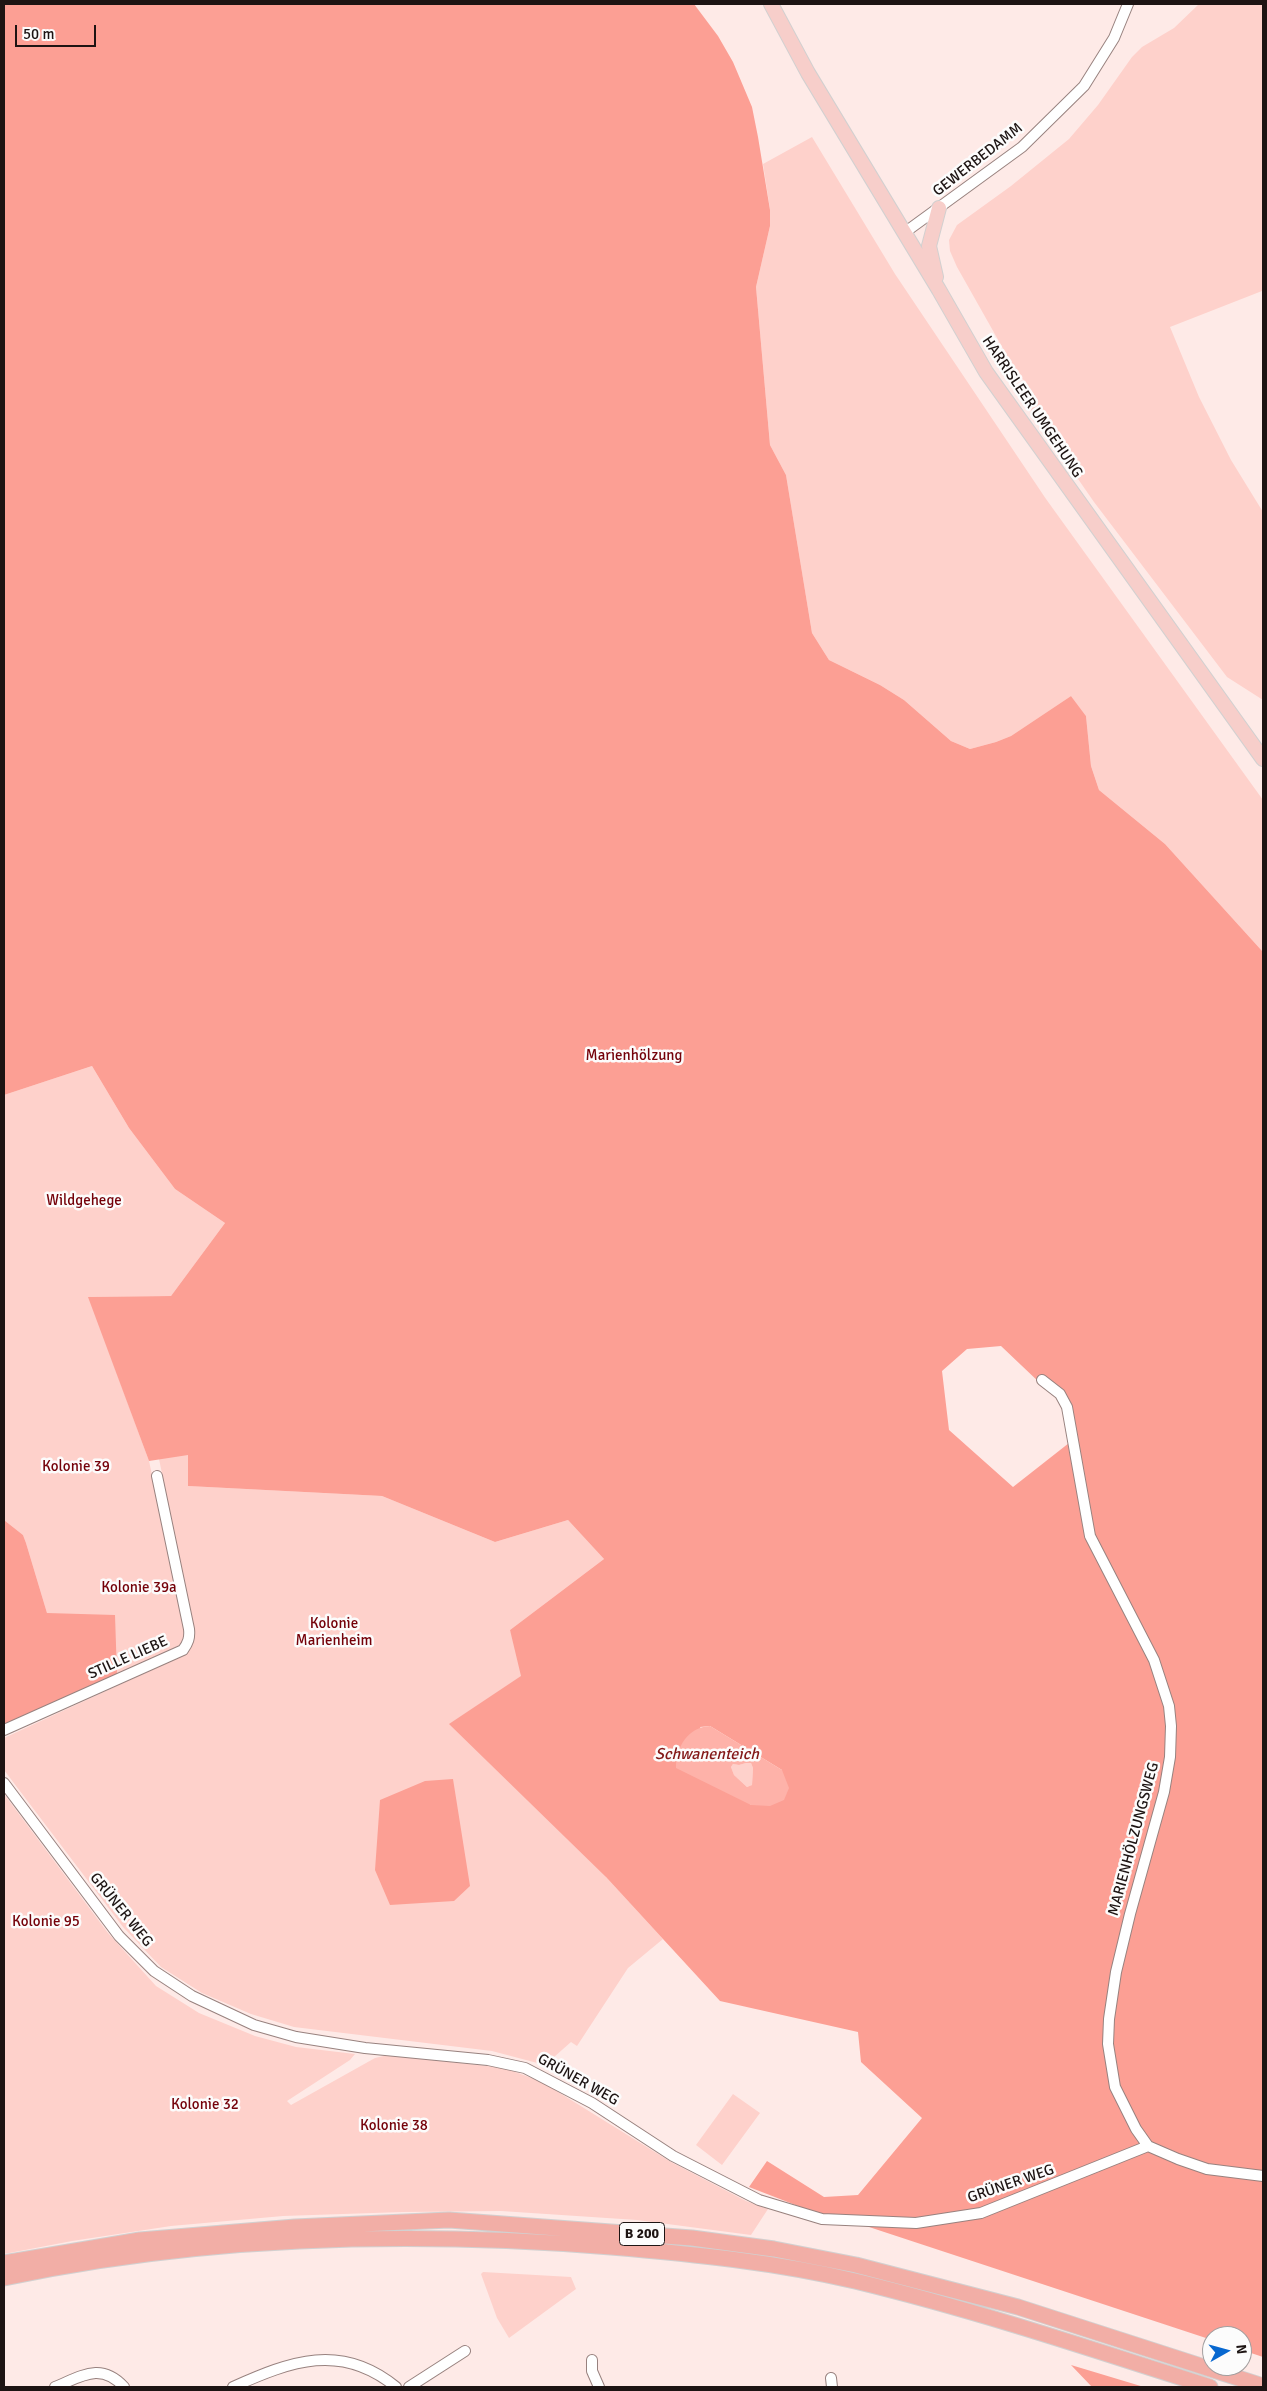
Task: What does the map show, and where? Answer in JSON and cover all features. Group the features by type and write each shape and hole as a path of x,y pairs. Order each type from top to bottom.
{"highway":[{"name":"B 200","path":"4,2263 140,2240 295,2227 449,2220 692,2238 774,2249 856,2265 1018,2307 1263,2386"},
{"name":"B 200","path":"4,2278 143,2254 296,2242 449,2238 689,2253 854,2280 1013,2324 1210,2387"}],"main road":[{"name":"HARRISLEER UMGEHUNG","path":"772,4 808,73 939,290 986,372 1263,759"},
{"path":"939,208 929,246 939,290"}],"street":[{"name":"GEWERBEDAMM","path":"904,233 1022,147 1084,86 1114,38 1128,4"},
{"name":"MARIENHÖLZUNGSWEG","path":"1042,1380 1060,1394 1067,1407 1090,1536 1154,1660 1169,1706 1170,1757 1164,1792 1130,1914 1116,1972 1109,2018 1108,2044 1115,2087 1136,2129 1148,2146"},
{"name":"STILLE LIEBE","path":"4,1730 183,1650 187,1644 190,1637 189,1629 157,1476"},
{"name":"GRÜNER WEG","path":"4,1783 119,1936 154,1971 192,1996 254,2025 296,2037 365,2048 488,2060 525,2068 592,2103 673,2156 759,2200 822,2218 916,2223 981,2213 1148,2146"},
{"path":"1148,2146 1178,2160 1207,2169 1263,2176"},
{"path":"409,2387 465,2351"},
{"path":"233,2387 294,2363 322,2358 361,2366 375,2372 396,2387"},
{"path":"592,2360 592,2371 598,2387"},
{"path":"55,2387 94,2372 105,2372 115,2377 124,2387"}],"green space":[{"name":"Marienhölzung","path":"4,4 694,4 718,36 733,62 752,107 758,137 770,210 770,226 756,287 770,445 786,475 812,633 829,660 880,685 904,700 951,741 970,749 1011,736 1071,696 1086,716 1091,766 1099,790 1165,844 1263,952 1263,2357 1252,2353 1252,2326 1202,2326 1202,2337 866,2226 816,2213 749,2187 767,2161 824,2197 858,2195 922,2118 861,2062 858,2032 720,2001 606,1877 449,1724 521,1676 510,1630 604,1559 568,1520 495,1542 382,1496 188,1486 188,1455 149,1461 88,1297 171,1296 225,1223 175,1189 129,1128 92,1066 4,1095","holes":["1001,1346 1061,1403 1069,1443 1013,1487 949,1430 942,1371 967,1349","710,1726 782,1770 751,1805 700,1727"]},
{"path":"1199,4 1263,4 1263,293 1262,291 1170,327 1199,397 1231,460 1263,512 1263,700 1227,677 1094,502 1015,388 1026,382 1018,375 957,267 950,251 949,240 957,225 1011,186 1069,139 1098,105 1132,57 1142,47 1174,28"},
{"path":"812,137 895,274 1046,499 1263,800 1263,952 1165,844 1099,790 1091,766 1086,716 1071,696 1011,736 970,749 951,741 904,700 880,685 829,660 812,633 786,475 770,445 756,287 770,226 770,209 763,164"},
{"path":"92,1066 129,1128 175,1189 225,1223 171,1296 89,1297 149,1461 186,1631 180,1647 117,1675 47,1613 23,1535 4,1520 4,1095"},
{"name":"Kolonie Marienheim","path":"188,1454 188,1486 382,1496 495,1542 568,1520 604,1559 510,1630 606,1877 663,1939 628,1968 577,2046 571,2042 545,2065 492,2051 294,2027 251,2014 202,1993 161,1967 123,1927 4,1770 4,1738 184,1655 191,1647 195,1633 159,1459"},
{"path":"4,1520 23,1535 47,1613 115,1615 117,1675 4,1725"},
{"path":"751,1763 753,1768 752,1785 747,1787 734,1775 731,1767 733,1764"},
{"path":"453,1779 470,1886 454,1901 390,1905 375,1870 380,1800 425,1781"},
{"path":"4,1794 108,1933 156,1986 199,2013 255,2036 296,2047 355,2054 350,2060 287,2101 291,2105 375,2058 388,2055 505,2068 542,2082 671,2162 746,2201 768,2209 751,2235 637,2220 501,2211 403,2212 283,2216 171,2226 72,2241 4,2254"},
{"path":"733,2094 760,2113 722,2165 696,2145"},
{"path":"483,2272 571,2277 576,2289 509,2338 497,2318 481,2274"},
{"path":"1071,2365 1144,2387 1092,2387"}],"water":[{"name":"Schwanenteich","path":"710,1726 782,1770 789,1788 784,1800 770,1806 751,1805 676,1768 678,1753 685,1739 695,1730","holes":["751,1763 753,1768 752,1785 747,1787 734,1775 731,1767 733,1764"]}],"park label":[{"name":"Wildgehege","path":"84,1201"},
{"name":"Kolonie 39","path":"76,1467"},
{"name":"Kolonie 39a","path":"139,1588"},
{"name":"Kolonie 95","path":"46,1922"},
{"name":"Kolonie 32","path":"205,2105"},
{"name":"Kolonie 38","path":"394,2126"}]}
